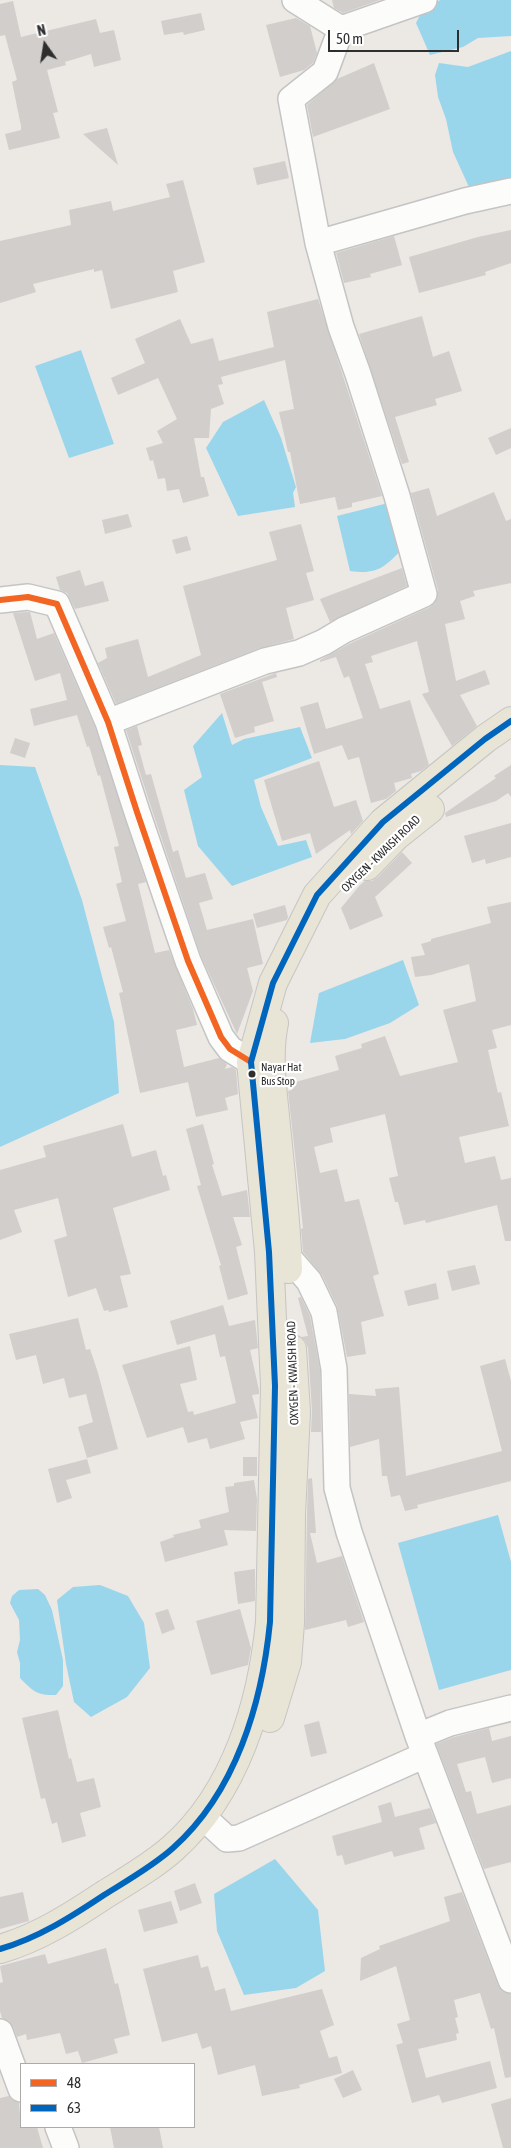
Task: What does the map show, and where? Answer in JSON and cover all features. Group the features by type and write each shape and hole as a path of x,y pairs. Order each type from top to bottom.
{"main road":[{"name":"OXYGEN - KWAISH ROAD","path":"278,1255 251,1062 272,983 317,895 383,822 485,740 511,722"},
{"name":"OXYGEN - KWAISH ROAD","path":"0,1962 48,1945 71,1932 186,1854 207,1822 237,1758 256,1706 266,1660 270,1622 278,1255 271,1038 278,1001 299,955 340,894 396,836 487,761 511,744"},
{"name":"OXYGEN - KWAISH ROAD","path":"0,1949 14,1945 61,1924 143,1870 207,1822"}],"street":[{"path":"295,0 341,29"},
{"path":"341,29 424,0"},
{"path":"108,722 265,661 299,652 324,642 344,630 424,594 397,496 358,374 341,328 318,243 291,99 325,72 341,29"},
{"path":"318,243 465,201 511,190"},
{"path":"0,600 28,597 57,604 108,722 145,838 188,961 221,1037 230,1049 251,1062"},
{"path":"278,1255 308,1281 324,1312 334,1369 337,1488 349,1532 422,1745 511,1980"},
{"path":"207,1822 226,1839 239,1838 422,1745 450,1723 511,1708"},
{"path":"0,2032 20,2086"},
{"path":"58,2128 66,2148"}],"water":[{"path":"441,0 511,0 511,36 478,38 463,47 430,55 416,23 425,5"},
{"path":"511,51 511,178 469,187 453,152 446,119 438,97 435,75 439,63 468,67"},
{"path":"81,350 114,444 69,458 35,366"},
{"path":"264,400 281,438 296,487 293,493 295,507 238,516 206,448 223,422"},
{"path":"392,502 404,547 380,568 368,572 350,571 337,516"},
{"path":"222,713 232,745 244,739 300,727 312,758 254,780 261,807 278,846 306,840 312,857 232,886 198,846 184,790 202,777 193,746"},
{"path":"0,765 35,767 82,900 114,1022 119,1093 0,1147"},
{"path":"403,960 419,1005 390,1023 345,1039 310,1043 319,993"},
{"path":"498,1515 511,1562 511,1670 439,1690 398,1543"},
{"path":"100,1585 128,1596 144,1623 150,1668 127,1697 91,1717 74,1702 66,1664 57,1600 73,1587"},
{"path":"38,1589 45,1595 52,1610 63,1660 63,1686 56,1695 44,1695 36,1692 20,1678 20,1663 17,1652 20,1640 19,1620 10,1603 12,1596 19,1590"},
{"path":"275,1859 318,1910 325,1971 296,1988 244,1995 217,1931 214,1894"}],"building":[{"path":"332,0 380,0 343,13 334,8"},
{"path":"13,1 21,37 96,19 100,33 114,30 121,60 94,67 91,54 65,62 66,65 47,70 58,112 53,113 60,138 9,150 5,134 21,130 21,126 12,82 17,80 5,35 0,36 0,4"},
{"path":"201,13 205,30 184,35 183,32 164,35 161,21"},
{"path":"296,18 310,26 317,53 313,63 304,70 280,77 266,25"},
{"path":"374,63 390,109 313,137 307,105 337,79"},
{"path":"107,128 118,165 83,134"},
{"path":"285,161 289,178 257,185 253,168"},
{"path":"183,180 205,262 173,271 178,292 111,309 102,270 94,272 94,269 33,284 36,292 0,303 0,241 71,225 69,210 111,201 113,211 170,197 166,184"},
{"path":"511,230 511,263 485,272 486,275 419,293 409,257 478,237"},
{"path":"394,236 402,265 370,274 371,277 344,283 336,253"},
{"path":"318,299 382,496 352,503 352,507 338,510 335,497 300,504 290,452 288,452 279,412 294,409 285,360 221,377 223,384 218,385 224,404 211,409 209,438 194,438 201,477 204,477 209,496 183,503 179,489 167,491 165,478 158,479 153,460 150,461 146,448 163,443 157,431 177,419 158,378 118,395 111,378 145,363 135,339 180,319 191,344 213,338 219,361 274,347 267,312"},
{"path":"422,316 433,357 449,351 462,391 435,399 437,405 395,417 409,462 402,464 359,334"},
{"path":"511,428 511,448 496,455 488,438"},
{"path":"429,488 437,516 494,492 506,521 511,519 511,583 473,591 475,596 460,601 465,619 445,624 456,681 485,670 490,684 460,695 477,726 452,746 422,694 429,692 417,641 371,656 373,662 365,664 380,709 410,700 429,765 421,771 411,774 412,778 394,783 396,791 386,799 371,803 359,757 348,760 342,745 314,754 300,707 318,702 326,729 363,718 349,676 344,678 336,657 320,662 320,660 435,603 438,590 411,493"},
{"path":"128,514 132,527 105,534 102,520"},
{"path":"301,524 314,571 306,573 314,600 286,608 294,639 260,648 116,704 98,663 107,658 105,648 138,639 148,677 201,655 183,586 277,560 269,532"},
{"path":"187,536 191,550 176,554 172,540"},
{"path":"402,568 407,586 330,622 320,599"},
{"path":"80,570 85,586 103,581 109,601 75,609 67,593 60,590 56,577"},
{"path":"30,612 37,639 54,633 95,727 146,882 138,884 155,953 169,950 193,1009 197,1025 176,1030 184,1067 219,1058 227,1064 225,1069 232,1067 236,1070 238,1094 225,1098 228,1110 196,1117 188,1082 140,1093 119,993 123,992 111,947 109,948 103,927 126,921 116,884 122,882 114,847 119,846 100,775 98,776 77,715 34,726 30,709 67,700 60,673 35,681 13,613"},
{"path":"276,673 277,677 262,682 274,721 254,727 255,732 235,738 220,694"},
{"path":"137,726 142,745 138,746 146,775 151,774 173,852 178,850 186,878 205,873 213,899 199,903 207,930 253,919 263,964 247,968 253,991 237,1034 201,956 126,730"},
{"path":"15,738 30,743 25,758 10,753"},
{"path":"319,761 334,807 356,800 363,821 351,834 350,830 316,854 310,833 282,841 264,780"},
{"path":"511,765 511,797 508,793 496,801 446,817 445,813 496,778 494,776"},
{"path":"511,823 511,857 486,864 485,859 472,863 464,836"},
{"path":"402,852 412,863 375,897 383,916 350,930 341,908 360,885 365,881 372,881 378,877"},
{"path":"511,902 511,1025 492,1030 497,1048 488,1050 498,1093 501,1092 509,1126 459,1137 465,1163 495,1156 501,1180 511,1178 511,1241 505,1241 497,1205 426,1223 425,1220 404,1225 398,1202 395,1202 389,1178 398,1176 385,1114 330,1128 333,1142 314,1147 320,1173 337,1169 345,1202 359,1199 379,1274 373,1276 384,1316 361,1322 366,1354 347,1357 337,1306 322,1275 303,1252 301,1229 303,1228 288,1091 292,1090 292,1083 339,1070 335,1056 362,1048 361,1044 385,1036 400,1076 458,1062 443,1010 476,1001 469,964 431,975 415,977 411,957 425,955 421,944 431,941 431,939 491,923 487,907"},
{"path":"285,905 287,920 257,928 253,914"},
{"path":"123,1124 132,1157 156,1150 163,1176 166,1175 170,1190 113,1208 131,1274 120,1276 128,1307 109,1312 108,1310 104,1311 96,1288 68,1297 54,1240 67,1236 58,1198 14,1210 22,1232 0,1240 0,1170 46,1157 43,1146"},
{"path":"203,1124 214,1164 212,1165 222,1196 247,1190 250,1217 233,1217 242,1245 236,1247 248,1294 228,1300 219,1266 221,1265 197,1186 201,1185 186,1129"},
{"path":"475,1265 480,1284 452,1291 447,1271"},
{"path":"436,1283 439,1299 408,1306 404,1291"},
{"path":"301,1297 310,1316 320,1370 321,1432 311,1432 312,1411 308,1348 301,1337 308,1336 298,1298"},
{"path":"223,1305 229,1326 255,1320 258,1348 250,1350 259,1390 259,1394 252,1395 258,1418 240,1422 245,1439 210,1449 207,1438 188,1443 183,1427 147,1438 122,1365 190,1346 197,1380 180,1384 188,1412 193,1411 194,1415 236,1403 225,1356 220,1357 215,1334 177,1345 170,1321"},
{"path":"78,1318 86,1350 90,1349 98,1373 118,1449 87,1458 78,1427 93,1422 86,1394 69,1398 64,1378 43,1384 36,1355 16,1360 9,1334"},
{"path":"505,1359 511,1381 511,1481 417,1505 418,1508 405,1511 400,1495 391,1497 387,1476 382,1476 379,1439 350,1447 349,1394 376,1396 375,1389 399,1387 406,1476 502,1451 480,1366"},
{"path":"243,1457 257,1457 257,1476 243,1476"},
{"path":"87,1459 91,1473 66,1480 72,1498 57,1503 48,1469"},
{"path":"312,1478 316,1533 310,1533 317,1563 342,1556 364,1622 348,1627 346,1620 305,1630 308,1479"},
{"path":"254,1480 257,1499 256,1531 224,1530 228,1545 165,1562 160,1542 174,1537 173,1535 201,1528 199,1520 229,1512 225,1487 234,1486 234,1483"},
{"path":"255,1569 255,1601 238,1604 234,1572"},
{"path":"168,1609 175,1629 162,1634 155,1613"},
{"path":"240,1609 251,1648 248,1665 211,1675 196,1621"},
{"path":"58,1710 69,1759 71,1758 77,1782 94,1778 101,1807 80,1813 86,1836 62,1843 57,1822 52,1824 45,1798 41,1799 22,1718"},
{"path":"319,1721 327,1753 311,1757 304,1725"},
{"path":"489,1728 492,1741 511,1736 511,1778 492,1783 485,1757 457,1764 466,1792 471,1791 477,1814 511,1805 511,1862 484,1869 436,1744"},
{"path":"391,1802 395,1817 430,1808 436,1823 419,1828 425,1849 394,1857 392,1851 345,1865 342,1855 337,1856 332,1836 382,1822 378,1806"},
{"path":"195,1883 202,1903 180,1911 174,1891"},
{"path":"23,1892 29,1921 0,1929 0,1897"},
{"path":"462,1892 498,1985 502,1991 511,1994 511,2077 505,2078 494,2028 491,2029 480,1993 454,2000 458,2017 455,2018 459,2033 456,2034 457,2040 418,2049 426,2078 490,2061 497,2088 442,2103 439,2095 412,2103 396,2045 403,2043 397,2024 410,2020 396,1966 360,1981 361,1958 380,1949 379,1946 450,1921 444,1897"},
{"path":"171,1901 178,1923 144,1932 138,1910"},
{"path":"106,1948 115,1984 118,1983 130,2035 114,2039 118,2053 82,2063 78,2051 66,2054 60,2033 27,2040 26,2034 17,2037 9,2021 2,2018 0,2011 0,1983 3,1982 0,1966 45,1954 48,1964"},
{"path":"198,1955 201,1968 208,1966 215,1991 225,1988 231,2011 322,1989 334,2025 320,2031 329,2058 337,2056 342,2073 299,2085 300,2088 262,2096 255,2065 218,2075 211,2046 202,2049 197,2033 162,2042 143,1969"},
{"path":"353,2070 362,2090 343,2098 334,2079"},
{"path":"9,2096 12,2100 19,2103 20,2128 37,2128 43,2148 0,2148 0,2098"},
{"path":"511,2098 511,2148 503,2148 491,2104"},
{"path":"110,2128 159,2128 163,2148 114,2148"}],"transit line":[{"name":"48","path":"0,600 28,597 57,604 108,722 188,961 221,1037 230,1049 251,1062"},
{"name":"63","path":"0,1949 28,1939 67,1919 165,1855 195,1826 214,1800 242,1744 260,1684 270,1622 275,1386 269,1252 251,1062 273,983 317,895 383,822 485,739 511,721"}],"place":[{"name":"Nayar Hat Bus Stop","path":"252,1074"}]}
